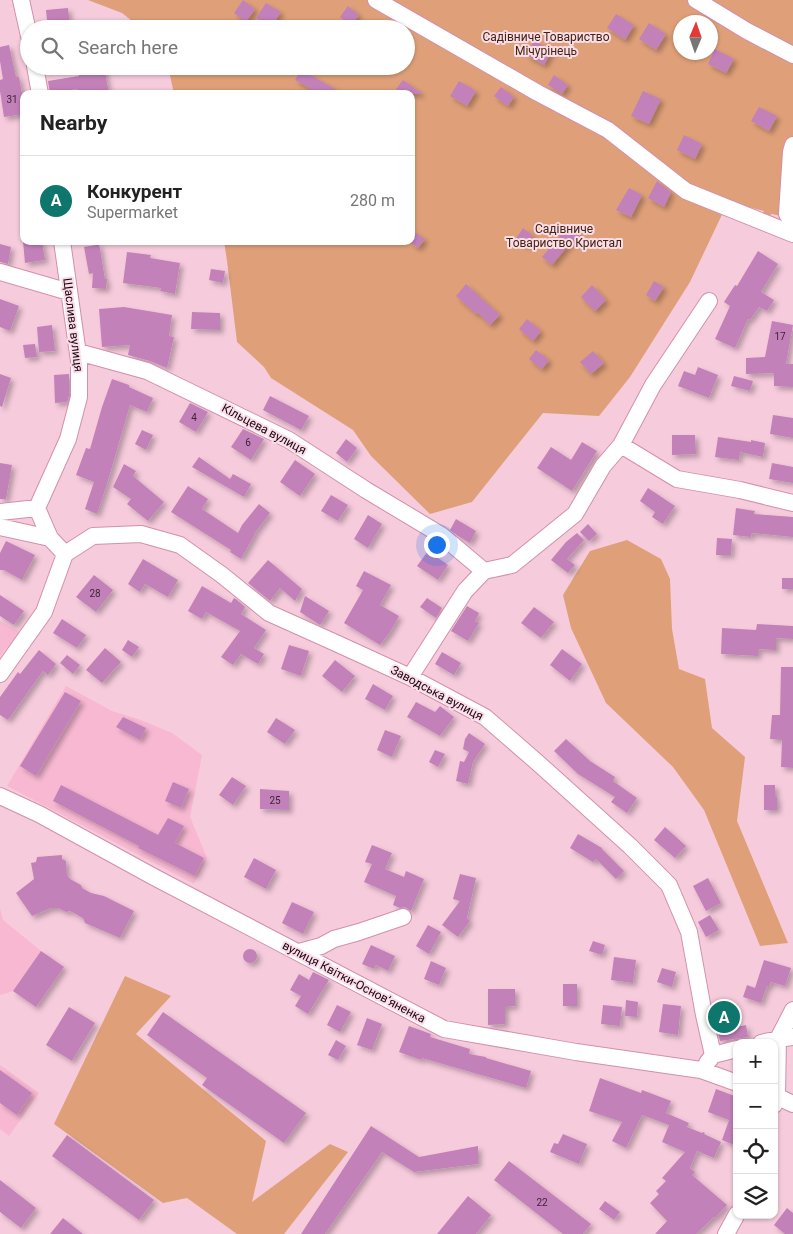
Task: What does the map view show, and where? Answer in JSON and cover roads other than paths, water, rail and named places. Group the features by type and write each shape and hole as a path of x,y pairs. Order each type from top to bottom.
{"street":[{"path":"22,0 26,20"},
{"path":"376,0 411,20"},
{"path":"696,0 747,31 793,55"},
{"path":"415,22 538,93 608,130 686,190 793,234"},
{"path":"37,75 39,90"},
{"path":"793,145 787,214 793,223"},
{"name":"Щаслива вулиця","path":"37,508 68,439 79,397 79,361 63,245"},
{"path":"0,272 69,292"},
{"path":"410,677 465,592 484,571 512,565 575,514 603,466 621,445 652,385 709,301"},
{"name":"Кільцева вулиця","path":"78,352 147,371 289,440 366,490 441,535 484,571"},
{"path":"621,445 677,479 740,490 793,503"},
{"path":"0,512 37,508 50,538 65,554 44,612 0,674"},
{"path":"0,527 50,538"},
{"name":"Заводська вулиця","path":"65,554 94,536 142,534 180,545 222,575 269,613 410,677 485,717 538,762 630,846 669,885 689,932 712,1055"},
{"name":"вулиця Квітки-Основʼяненка","path":"0,796 39,814 444,1029 576,1052 701,1070 733,1082"},
{"path":"299,952 403,917"},
{"path":"777,1084 785,1038 793,1010"},
{"path":"701,1070 712,1055 733,1050"},
{"path":"778,1100 793,1104"},
{"path":"726,1234 734,1219"}],"place":[{"name":"Конкурент","path":"724,1017"}],"park label":[{"name":"Садівниче Товариство Мічурінець","path":"546,44"},
{"name":"Садівниче Товариство Кристал","path":"564,236"}]}
